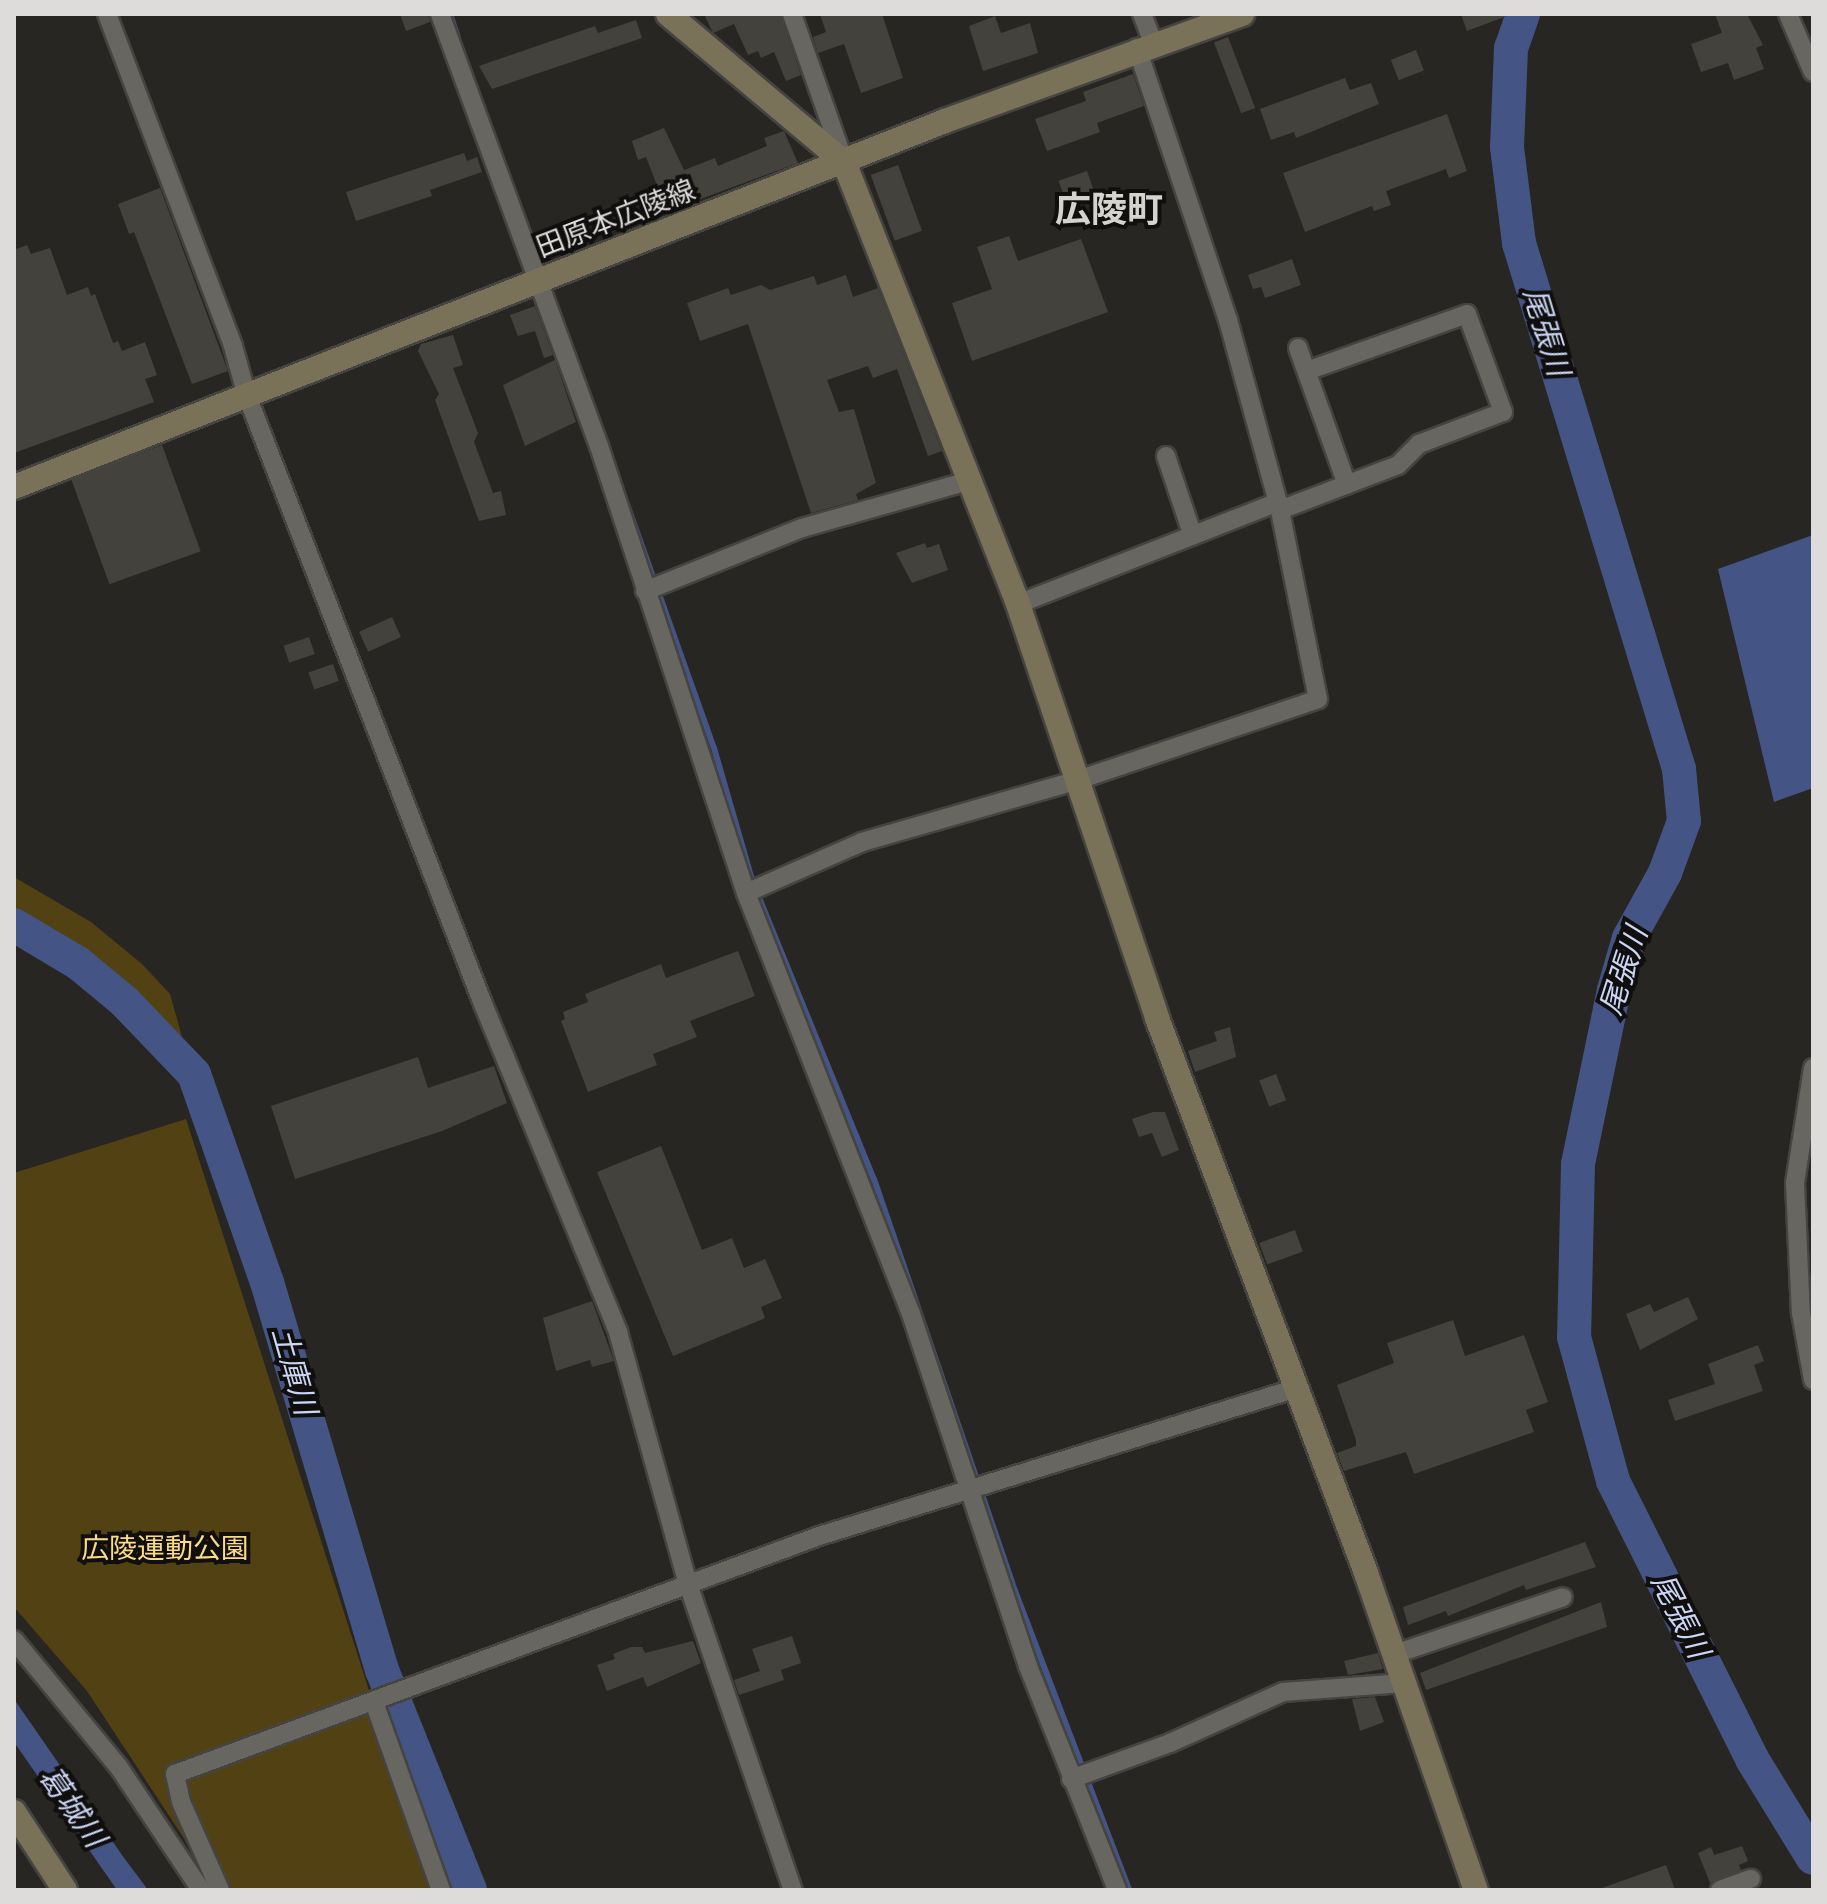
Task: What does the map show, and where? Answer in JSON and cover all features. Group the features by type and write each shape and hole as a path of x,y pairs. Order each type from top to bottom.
{"street":[{"path":"107,14 233,346 246,393 483,1004 618,1332 688,1584 793,1890"},
{"path":"440,14 677,675 746,893 911,1314 965,1487 1071,1779 1117,1890"},
{"path":"668,14 844,162"},
{"path":"792,14 844,162 972,480 1018,604 1157,1018 1395,1654 1476,1890"},
{"path":"746,893 862,842 1078,780 1318,699 1279,506 1228,320 1145,45 1142,14"},
{"name":"田原本広陵線","path":"14,487 246,393 1145,45 1242,14"},
{"path":"1788,14 1813,72"},
{"path":"1018,604 1193,536 1398,465 1419,444 1503,412 1467,314 1307,371"},
{"path":"1298,348 1347,485"},
{"path":"1166,456 1193,536"},
{"path":"645,591 802,528 972,480"},
{"path":"1813,1068 1795,1183 1801,1313 1813,1380"},
{"path":"220,1890 181,1802 175,1774 415,1688 688,1584 965,1487 1294,1389"},
{"path":"1395,1654 1563,1597"},
{"path":"14,1640 118,1766 201,1890"},
{"path":"1071,1779 1170,1743 1283,1692 1404,1683"},
{"path":"374,1702 441,1890"},
{"path":"14,1812 65,1890"},
{"path":"1720,1890 1751,1879"}],"green space":[{"path":"14,877 91,922 142,964 170,994 182,1037 86,949 14,909"},
{"name":"広陵運動公園","path":"186,1119 373,1703 451,1890 218,1890 87,1691 14,1607 14,1173"}],"water":[{"path":"1813,535 1813,788 1774,802 1718,569"},
{"name":"葛城川","path":"14,1699 148,1890 117,1890 14,1742"}],"building":[{"path":"400,14 428,14 430,22 406,31"},
{"path":"704,14 780,14 801,75 786,81 774,52 761,58 758,51 748,55 734,24 713,33"},
{"path":"820,14 882,14 903,78 861,93 844,44 818,53 813,37 826,32"},
{"path":"1461,14 1507,14 1507,16 1467,31"},
{"path":"1715,14 1747,14 1763,45 1756,48 1764,69 1734,80 1728,63 1701,72 1691,44 1722,33"},
{"path":"995,16 1001,33 1030,23 1038,53 983,71 969,26"},
{"path":"636,20 642,38 492,89 479,66 595,26 598,33"},
{"path":"1228,37 1255,108 1241,113 1214,42"},
{"path":"1416,50 1424,71 1399,80 1391,60"},
{"path":"1133,74 1144,106 1097,123 1100,132 1047,151 1035,119 1086,101 1083,92"},
{"path":"1345,78 1350,90 1371,83 1379,104 1296,138 1294,132 1271,140 1260,109"},
{"path":"1447,114 1467,171 1449,178 1446,169 1386,191 1391,205 1374,211 1372,206 1305,232 1283,173"},
{"path":"664,128 684,170 715,158 718,166 767,146 764,138 784,131 798,163 660,214 657,206 647,210 641,195 658,188 646,157 638,160 632,141"},
{"path":"464,153 467,161 477,157 482,172 430,190 432,196 356,221 346,192"},
{"path":"898,165 922,231 895,241 871,175"},
{"path":"1087,171 1096,197 1068,207 1059,181"},
{"path":"160,188 228,371 192,384 134,232 129,234 118,204"},
{"path":"1009,236 1018,261 1081,239 1108,312 972,361 952,303 992,289 977,247"},
{"path":"27,245 31,254 50,248 67,295 88,287 91,296 95,294 113,343 118,341 122,351 145,342 157,375 145,379 154,402 14,453 14,250"},
{"path":"1292,259 1301,285 1265,298 1261,287 1253,289 1248,275"},
{"path":"846,275 853,297 878,288 942,451 928,456 897,369 873,378 868,366 827,380 839,412 854,409 876,483 856,494 858,500 811,513 748,324 700,341 687,303 728,288 731,295 761,285 770,290 814,276 817,285"},
{"path":"535,306 553,355 544,358 535,331 518,336 510,315"},
{"path":"453,335 463,365 453,368 478,433 474,442 493,493 501,491 506,515 479,521 435,400 439,394 418,351 421,344"},
{"path":"555,360 576,422 525,446 503,385"},
{"path":"162,445 201,551 109,584 71,478"},
{"path":"925,543 927,548 939,544 948,570 912,583 896,553"},
{"path":"392,617 401,637 368,652 359,632"},
{"path":"309,637 315,654 289,663 283,646"},
{"path":"333,664 339,681 314,689 308,672"},
{"path":"738,951 755,996 690,1021 697,1037 653,1054 657,1065 588,1092 561,1021 565,1019 563,1012 588,1002 585,994 661,964 666,978"},
{"path":"1230,1027 1236,1057 1195,1072 1188,1051 1217,1041 1214,1032"},
{"path":"418,1057 428,1088 494,1066 507,1103 442,1131 295,1179 271,1106"},
{"path":"1276,1074 1286,1100 1269,1107 1259,1080"},
{"path":"1153,1112 1165,1112 1179,1150 1162,1157 1152,1133 1139,1137 1132,1119"},
{"path":"661,1146 702,1250 732,1238 744,1268 765,1259 782,1298 761,1307 765,1318 673,1356 597,1172"},
{"path":"1295,1230 1303,1252 1267,1265 1259,1243"},
{"path":"1688,1297 1698,1319 1640,1350 1626,1314 1650,1304 1654,1312"},
{"path":"592,1301 614,1361 592,1367 590,1360 556,1371 543,1318"},
{"path":"1453,1320 1465,1356 1524,1335 1548,1402 1526,1410 1534,1432 1414,1474 1406,1452 1344,1471 1337,1453 1356,1446 1356,1440 1337,1385 1394,1363 1387,1343"},
{"path":"1758,1345 1764,1361 1754,1365 1763,1391 1675,1421 1668,1400 1715,1384 1708,1364"},
{"path":"1585,1542 1596,1567 1526,1590 1524,1585 1448,1616 1446,1611 1408,1625 1403,1607"},
{"path":"1601,1602 1607,1627 1426,1690 1420,1673"},
{"path":"792,1636 801,1663 781,1670 784,1680 739,1695 734,1680 760,1671 752,1649"},
{"path":"693,1641 701,1663 647,1687 643,1677 607,1691 597,1665 615,1659 613,1654 631,1647 642,1647 645,1653"},
{"path":"1378,1653 1383,1669 1348,1675 1344,1661"},
{"path":"1375,1697 1384,1722 1360,1731 1352,1699"},
{"path":"1742,1846 1748,1861 1739,1865 1741,1870 1710,1883 1698,1853 1711,1847 1714,1855"},
{"path":"1666,1865 1675,1890 1602,1890 1602,1888"}],"waterway":[{"path":"450,14 458,37"},
{"name":"尾張川","path":"1523,14 1511,48 1507,147 1519,243 1679,769 1684,821 1665,873 1629,938 1614,990 1578,1164 1574,1337 1613,1481 1752,1759 1813,1858"},
{"path":"627,504 714,748 753,883 874,1179 1012,1583 1129,1890"},
{"name":"土庫川","path":"14,925 78,963 124,1001 194,1074 267,1282 382,1670 470,1890"}],"district":[{"name":"広陵町","path":"1109,211"}]}
